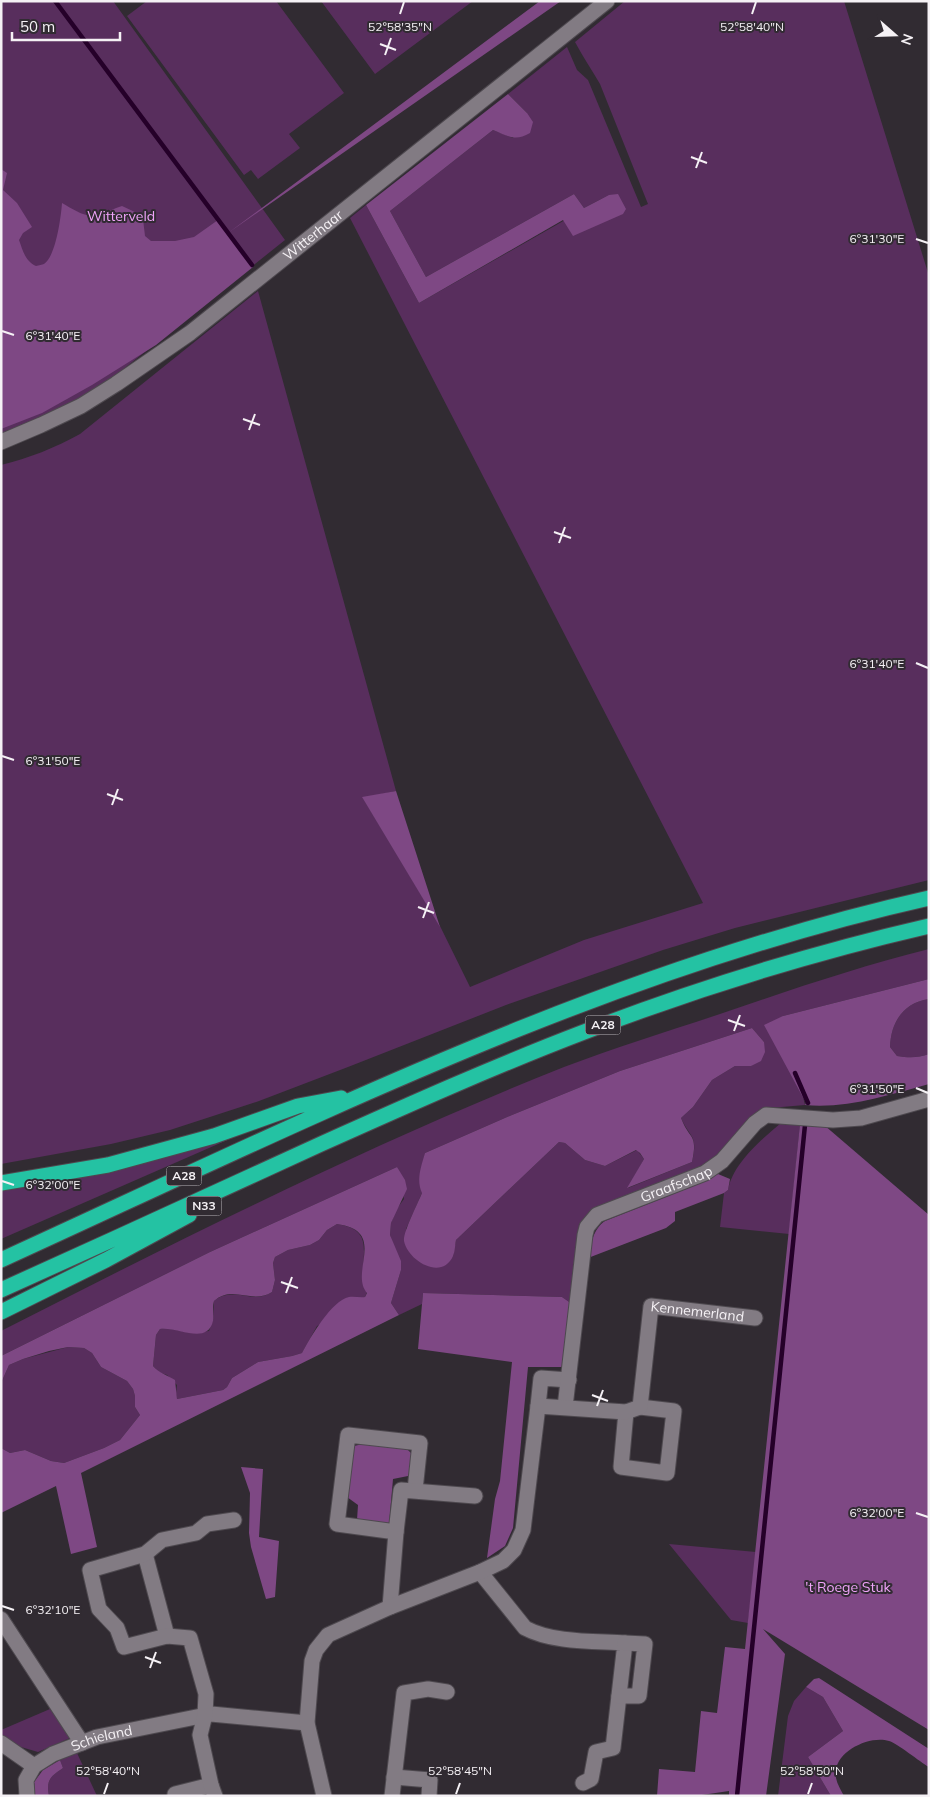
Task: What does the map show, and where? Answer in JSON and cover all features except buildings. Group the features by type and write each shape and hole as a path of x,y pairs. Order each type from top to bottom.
{"highway":[{"name":"A28","path":"1,1260 367,1092 560,1012 682,967 804,930 929,898"},
{"name":"A28","path":"1,1290 426,1097 584,1031 711,986 829,950 929,926"},
{"path":"1,1183 108,1165 214,1136 298,1106 367,1092"},
{"name":"N33","path":"1,1312 106,1260 303,1153"}],"street":[{"name":"Witterhaar","path":"1,442 81,406 190,332 607,1"},
{"name":"Graafschap","path":"565,1407 585,1235 587,1227 597,1215 705,1173 722,1161 755,1123 766,1115 833,1120 861,1118 929,1099"},
{"name":"Kennemerland","path":"538,1406 633,1409 674,1411 667,1473 621,1467 633,1409 651,1306 756,1318"},
{"path":"324,1796 307,1723 312,1661 316,1650 328,1635 390,1607 480,1572 503,1561 514,1550 524,1530 541,1378 569,1380"},
{"path":"396,1532 337,1524 348,1435 420,1443 416,1490"},
{"path":"390,1607 401,1490 475,1496"},
{"path":"174,1794 213,1790 200,1735 205,1715 206,1694 190,1638 168,1636 124,1647 117,1628 99,1609 90,1570 145,1554 162,1540 196,1533 207,1524 234,1520"},
{"path":"145,1554 168,1636"},
{"path":"480,1572 525,1628 535,1634 625,1644 645,1644 639,1696 619,1696 613,1748 596,1752 592,1778 583,1783"},
{"path":"1,1619 82,1743"},
{"path":"392,1796 404,1693 428,1689 447,1692"},
{"name":"Schieland","path":"34,1766 53,1754 97,1738 205,1715 224,1714 307,1723"},
{"path":"1,1743 34,1766 26,1780 26,1796"},
{"path":"394,1776 430,1780 429,1796"}],"green space":[{"name":"Witterveld","path":"1,1 113,1 285,240 72,410 1,440"},
{"path":"147,1 276,1 344,93 289,134 300,148 258,179 251,170 244,175 127,16"},
{"path":"321,1 473,1 375,74"},
{"path":"540,1 561,1 228,233"},
{"path":"625,1 844,1 929,276 929,880 735,928 663,950 506,1005 259,1101 170,1130 111,1144 1,1164 1,465 42,452 80,434 258,291 396,791 363,798 440,926 470,987 584,940 703,903 350,218 366,205 419,303 609,195 584,208 574,194 426,277 390,211 493,130 513,138 527,113 508,94 567,47 577,70 588,80 641,207 648,204 600,84 575,42"},
{"path":"508,94 527,113 533,122 530,133 516,138 493,130 390,211 426,277 574,194 584,208 609,195 618,194 626,209 623,214 573,236 563,220 419,303 366,205"},
{"path":"1,169 7,173 3,190 17,203 32,227 23,233 19,240 23,252 32,264 36,266 44,264 52,253 57,236 62,203 89,216 99,215 122,206 137,213 143,219 145,236 151,241 175,241 194,237 218,220 253,267 156,345 92,385 42,413 1,429"},
{"path":"396,791 440,927 362,797"},
{"path":"929,949 929,979 783,1016 805,1105 770,1108 711,1163 598,1211 572,1304 562,1297 423,1293 422,1304 399,1315 391,1303 401,1270 390,1235 391,1223 396,1210 404,1199 397,1167 210,1252 1,1356 1,1331 209,1226 420,1128 583,1060 796,988","holes":["752,1028 764,1042 751,1066 735,1066 712,1080 693,1107 681,1118 694,1142 692,1162 628,1188 644,1159 637,1150 605,1166 585,1160 565,1143 559,1142 456,1240 453,1256 406,1229 422,1193 425,1153 620,1071"]},
{"path":"929,979 929,999 912,1005 900,1015 893,1030 890,1047 897,1056 913,1057 929,1054 929,1084 883,1097 852,1103 820,1106 805,1105 806,1103 764,1025 783,1016"},
{"path":"929,999 929,1054 913,1057 897,1056 890,1047 896,1022 905,1009 920,1001"},
{"path":"752,1028 764,1042 765,1052 761,1061 751,1066 735,1066 712,1080 693,1107 681,1118 694,1141 692,1162 627,1188 644,1159 636,1150 605,1166 585,1160 565,1143 559,1142 456,1240 454,1254 448,1263 434,1268 418,1261 407,1248 404,1237 422,1193 419,1178 425,1153 620,1071"},
{"path":"782,1122 800,1124 789,1234 720,1227 724,1193 728,1190 736,1171 749,1153"},
{"name":"'t Roege Stuk","path":"800,1124 824,1125 929,1215 929,1730 763,1629 785,1654 766,1796 729,1796 729,1791 695,1796 657,1796 659,1769 695,1772 701,1711 717,1713 725,1647 745,1649"},
{"path":"241,1134 1,1239 1,1189"},
{"path":"397,1167 405,1180 407,1189 391,1223 390,1235 401,1261 401,1270 391,1303 399,1315 81,1473 97,1547 71,1554 56,1486 1,1513 1,1448 10,1453 25,1450 51,1461 64,1463 120,1440 140,1415 135,1407 133,1389 127,1381 101,1367 92,1353 84,1348 68,1347 23,1359 9,1365 1,1383 1,1356 210,1252","holes":["337,1224 352,1228 361,1235 364,1243 362,1274 363,1284 367,1293 365,1297 349,1297 336,1305 322,1320 302,1353 258,1362 232,1378 223,1390 177,1399 175,1380 153,1366 156,1335 160,1329 198,1334 205,1332 210,1328 213,1321 214,1301 221,1296 228,1294 257,1296 272,1292 275,1280 273,1263 275,1257 288,1250 310,1245 319,1240 327,1230"]},
{"path":"718,1174 730,1179 728,1190 724,1193 675,1212 675,1221 666,1228 588,1258 595,1233 605,1221 691,1187"},
{"path":"337,1224 349,1227 362,1238 364,1245 364,1287 367,1292 365,1297 317,1326 302,1353 258,1362 232,1378 223,1390 177,1399 177,1385 167,1375 158,1372 153,1366 156,1335 160,1329 167,1328 191,1333 209,1331 213,1320 214,1301 228,1295 258,1297 272,1292 275,1280 273,1263 275,1257 288,1250 310,1245 319,1240 327,1230"},
{"path":"423,1293 562,1297 572,1304 566,1367 528,1367 513,1528 505,1546 487,1558 495,1499 500,1481 512,1362 418,1349"},
{"path":"68,1347 84,1348 92,1353 101,1367 127,1381 133,1389 135,1407 140,1415 120,1440 64,1463 51,1461 25,1450 10,1453 1,1448 1,1383 9,1365 23,1359"},
{"path":"367,1443 407,1449 412,1454 412,1466 408,1476 393,1479 389,1525 357,1520 358,1505 347,1497 351,1453 354,1446"},
{"path":"241,1467 263,1469 259,1537 279,1541 275,1597 266,1599 251,1547 249,1533 250,1493"},
{"path":"669,1544 756,1552 748,1623 731,1620"},
{"path":"819,1678 929,1749 929,1767 889,1741 873,1740 865,1742 849,1750 838,1763 836,1777 844,1796 831,1796 808,1757 843,1731 823,1697 806,1687 814,1679"},
{"path":"806,1687 823,1697 843,1731 808,1757 831,1796 778,1796 788,1716 794,1701"},
{"path":"50,1709 70,1738 38,1752 21,1747 1,1734 1,1730"},
{"path":"77,1753 97,1796 49,1796 48,1786 50,1779 63,1768 60,1760"},
{"path":"60,1760 63,1768 50,1779 48,1786 49,1796 35,1796 34,1782 43,1770"}],"waterway":[{"path":"55,1 252,265"},
{"path":"795,1073 808,1103"},
{"path":"737,1796 805,1125"}]}
